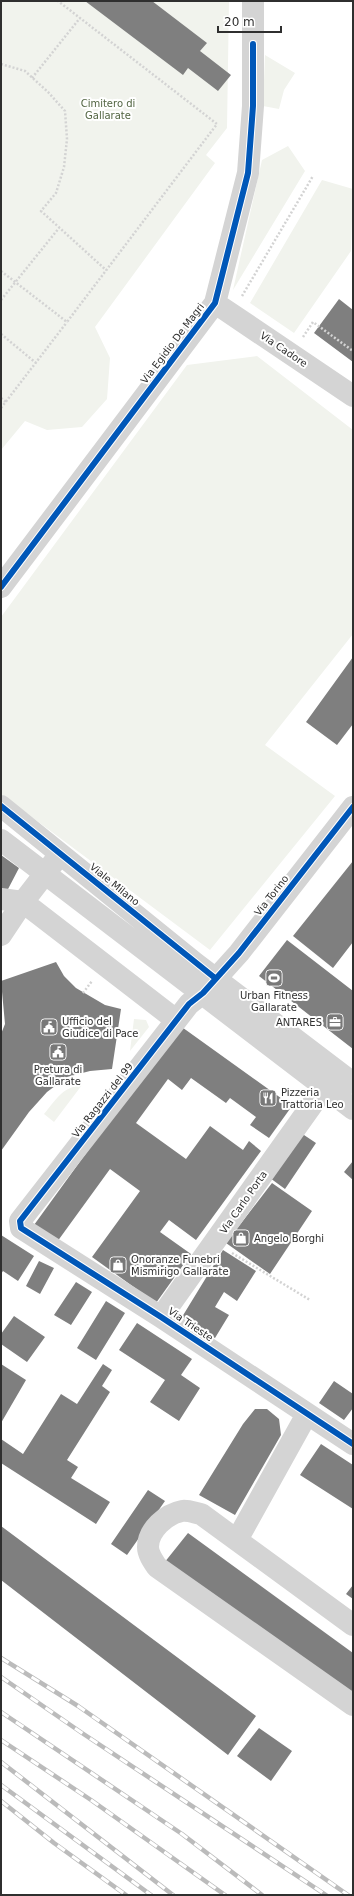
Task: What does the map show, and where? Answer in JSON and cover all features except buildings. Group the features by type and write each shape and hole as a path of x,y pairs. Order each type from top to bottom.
{"street":[{"name":"Via Egidio De Magri","path":"1,587 224,308 248,173 253,106 253,1"},
{"name":"Via Cadore","path":"224,308 353,396"},
{"name":"Viale Milano","path":"1,806 61,854 324,1088 353,1110"},
{"name":"Via Torino","path":"209,986 239,953 353,807"},
{"name":"Viale Milano","path":"1,840 44,874 353,1083"},
{"path":"1,935 22,902 61,854"},
{"path":"1,899 22,902 176,1020"},
{"name":"Via Ragazzi del 99","path":"20,1222 176,1020 189,1004 209,986"},
{"name":"Via Carlo Porta","path":"161,1317 324,1088"},
{"name":"Via Trieste","path":"20,1222 21,1228 161,1317 353,1444"},
{"path":"237,1540 307,1414"},
{"path":"353,1625 201,1514 184,1511 165,1518 150,1537 148,1548 150,1558 157,1567 353,1705"}],"path":[{"path":"1,408 217,124 58,1"},
{"path":"32,78 80,18"},
{"path":"1,64 25,71 65,111 67,140 64,168 56,193 41,211 106,270"},
{"path":"224,308 313,176"},
{"path":"1,300 58,228"},
{"path":"1,271 67,322"},
{"path":"319,326 353,350"},
{"path":"1,334 36,363"},
{"path":"1,398 6,402"},
{"path":"83,993 91,982"},
{"path":"214,1242 310,1300"}],"green space":[{"name":"Cimitero di Gallarate","path":"1,1 229,1 227,128 206,155 215,163 95,327 110,358 107,399 82,427 47,430 25,421 1,450"},
{"path":"265,55 295,73 284,90 279,109 263,106"},
{"path":"288,146 305,171 233,290 262,160"},
{"path":"322,180 353,189 351,251 294,333 250,303"},
{"path":"257,356 353,430 353,634 265,745 335,796 210,950 1,794 1,617 187,365"},
{"path":"134,1019 146,1020 149,1027 130,1051"},
{"path":"82,1085 54,1122 44,1114 64,1091 75,1086"}],"railway":[{"path":"1,1658 78,1706 348,1895"},
{"path":"1,1677 82,1733 326,1895"},
{"path":"1,1712 182,1834 262,1895"},
{"path":"1,1740 91,1800 225,1895"},
{"path":"1,1762 173,1895"},
{"path":"1,1785 151,1895"},
{"path":"1,1801 54,1843 126,1895"}],"cycle path":[{"path":"1,587 215,303 248,173 253,106 253,44"},
{"path":"1,806 215,978"},
{"path":"353,807 239,953 203,993 189,1004 20,1221 21,1228 161,1317 353,1444"}],"place":[{"name":"Urban Fitness Gallarate","path":"274,978"},
{"name":"ANTARES","path":"335,1022"},
{"name":"Ufficio del Giudice di Pace","path":"49,1027"},
{"name":"Pretura di Gallarate","path":"58,1052"},
{"name":"Pizzeria Trattoria Leo","path":"268,1098"},
{"name":"Angelo Borghi","path":"241,1238"},
{"name":"Onoranze Funebri Mismirigo Gallarate","path":"118,1265"}]}
